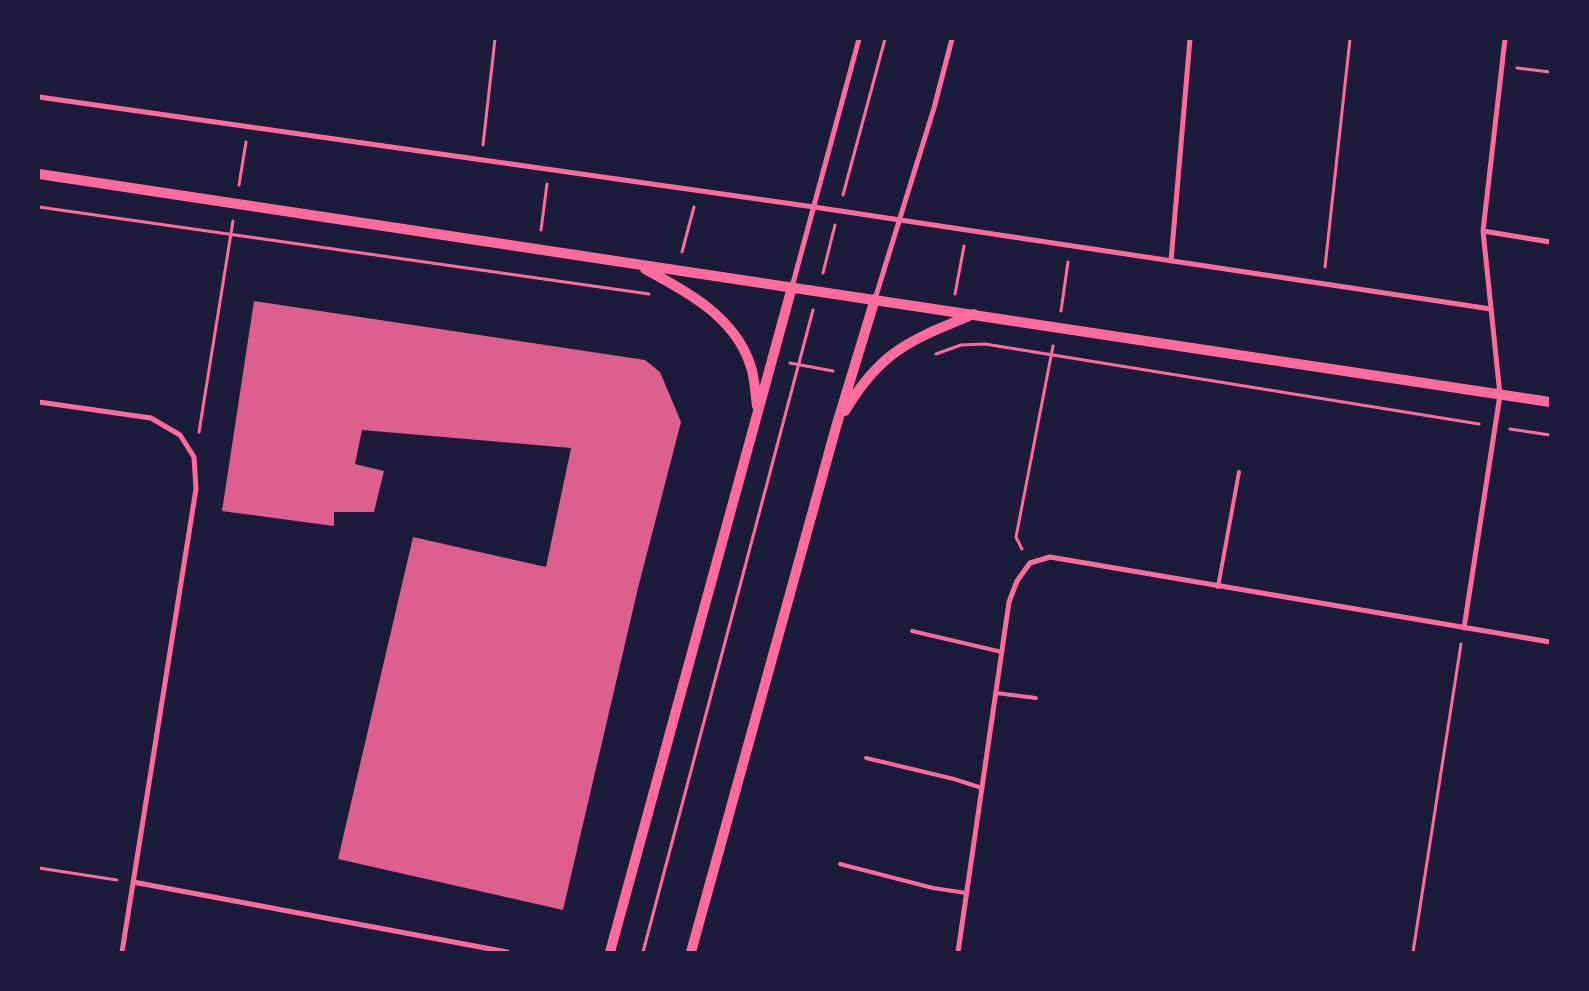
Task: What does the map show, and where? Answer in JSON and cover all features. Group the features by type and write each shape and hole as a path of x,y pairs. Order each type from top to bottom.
{"main road":[{"path":"39,174 677,271 952,310 1550,402"},
{"path":"637,265 692,294 717,315 736,338 750,363 757,413"},
{"path":"610,952 792,288"},
{"path":"692,952 836,427 875,299"},
{"path":"836,427 858,388 876,367 898,349 928,333 975,314"}],"street":[{"path":"792,288 859,39"},
{"path":"875,299 936,99 952,39"},
{"path":"1171,261 1190,39"},
{"path":"1464,628 1500,395 1483,232 1505,39"},
{"path":"39,97 900,219 1491,309"},
{"path":"1483,232 1550,242"},
{"path":"39,402 151,418 180,435 194,457 196,489 122,952"},
{"path":"958,952 1009,602 1017,581 1030,563 1050,557 1550,642"},
{"path":"133,882 507,952"}],"lane":[{"path":"1218,587 1239,472"},
{"path":"912,631 1002,652"},
{"path":"996,694 1036,698"},
{"path":"866,758 954,779 982,788"},
{"path":"840,864 933,888 966,893"}],"path":[{"path":"482,159 495,39"},
{"path":"643,952 885,39"},
{"path":"1323,284 1350,39"},
{"path":"1502,66 1550,72"},
{"path":"194,457 248,126"},
{"path":"534,278 549,169"},
{"path":"677,271 698,190"},
{"path":"39,206 650,294 670,301 674,285"},
{"path":"952,310 966,230"},
{"path":"1030,563 1016,537 1058,326 1071,246"},
{"path":"946,350 950,324"},
{"path":"929,356 961,345 985,344 1550,435"},
{"path":"772,360 852,375"},
{"path":"1413,952 1464,628"},
{"path":"39,868 133,882"}],"building":[{"path":"254,301 645,360 660,372 681,422 638,588 563,910 338,859 413,537 546,567 571,448 362,430 355,464 384,471 374,512 334,512 334,526 222,511"}]}
